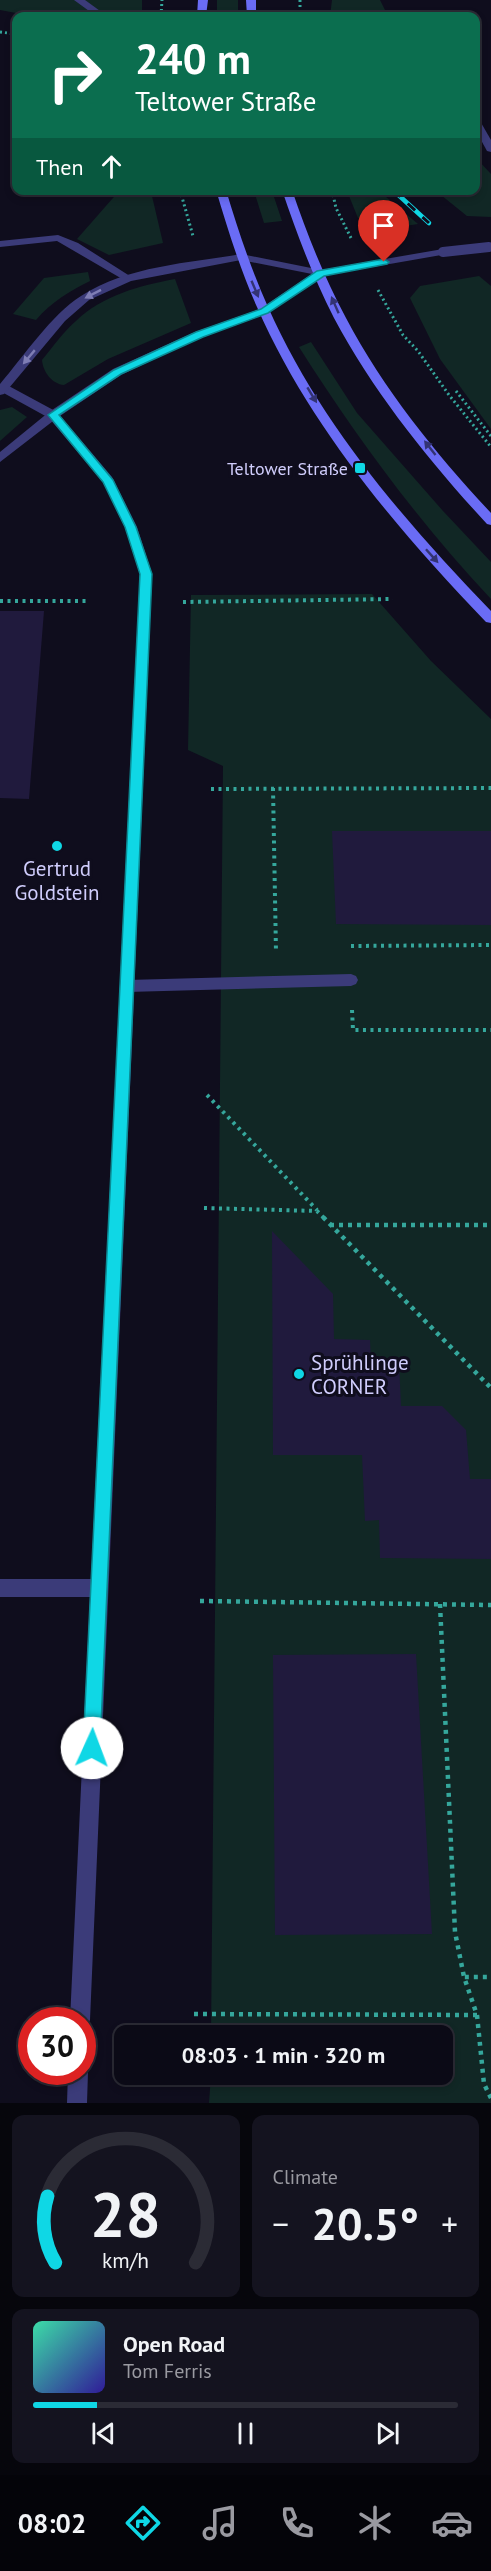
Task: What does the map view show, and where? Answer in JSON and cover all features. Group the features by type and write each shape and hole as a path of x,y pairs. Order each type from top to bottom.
{"main road":[{"path":"222,195 229,224 264,311 322,412 360,468 399,518 491,619"},
{"path":"289,195 321,273 350,335 399,408 466,494 491,521"}],"street":[{"path":"79,0 96,12"},
{"path":"480,130 491,148"},
{"path":"0,244 58,238 118,270 128,278"},
{"path":"81,2007 146,574 131,527 108,480 53,415 1,389 61,320 86,297 128,278 241,257 321,273 443,252 490,247"},
{"path":"0,458 53,415 117,372 200,334 264,311 321,273"},
{"path":"127,986 351,980"},
{"path":"0,1588 99,1588"},
{"path":"77,2103 78,2085"}],"path":[{"path":"181,195 191,232"},
{"path":"333,195 340,219"},
{"path":"389,313 403,335 418,351 449,395 491,447"},
{"path":"456,391 491,436"},
{"path":"183,602 393,599"},
{"path":"0,601 88,601"},
{"path":"273,788 277,982"},
{"path":"211,789 491,788"},
{"path":"491,945 350,946 353,1030 491,1030"},
{"path":"207,1095 330,1225 491,1388"},
{"path":"204,1208 317,1211"},
{"path":"330,1225 491,1225"},
{"path":"200,1601 491,1605"},
{"path":"440,1604 455,1932 465,1977 477,2015 484,2084 491,2098"},
{"path":"465,1977 491,1977"},
{"path":"194,2014 477,2015"}],"green space":[{"path":"0,0 142,0 142,12 12,12 0,10"},
{"path":"217,0 238,0 238,12 217,12"},
{"path":"332,0 380,0 386,12 330,12"},
{"path":"480,162 491,174 491,217 467,216 441,195 480,195"},
{"path":"116,195 152,196 163,243 109,255 77,239"},
{"path":"255,195 273,195 282,221 264,223"},
{"path":"349,195 384,195 418,224 386,229 358,218"},
{"path":"88,272 90,281 61,298 36,320 13,314 44,278"},
{"path":"479,276 491,286 491,429 440,359 410,298 420,286"},
{"path":"175,279 191,323 108,359 64,385 49,377 42,360 67,330 87,312 122,293"},
{"path":"311,342 357,413 491,562 491,599 413,509 343,413 299,347"},
{"path":"12,407 27,417 0,441 0,410"},
{"path":"372,594 431,661 491,719 491,2103 209,2103 210,2085 453,2085 453,2025 211,2025 223,766 188,750 191,595"}],"building":[{"path":"0,611 44,611 29,799 0,798"},
{"path":"332,831 491,831 491,925 336,924"},
{"path":"272,1231 333,1294 334,1339 370,1340 371,1362 399,1362 401,1406 442,1406 466,1430 470,1479 491,1479 491,1559 380,1558 379,1520 365,1521 362,1455 273,1455"},
{"path":"416,1654 432,1934 275,1935 273,1655"}],"railway":[{"path":"398,195 429,223"}],"place":[{"name":"Teltower Straße","path":"360,468"},
{"name":"Gertrud Goldstein","path":"57,846"},
{"name":"Sprühlinge CORNER","path":"299,1374"}],"route":[{"path":"92,1748 146,574 131,527 108,480 53,415 117,372 200,334 264,311 321,273 384,262"}]}
